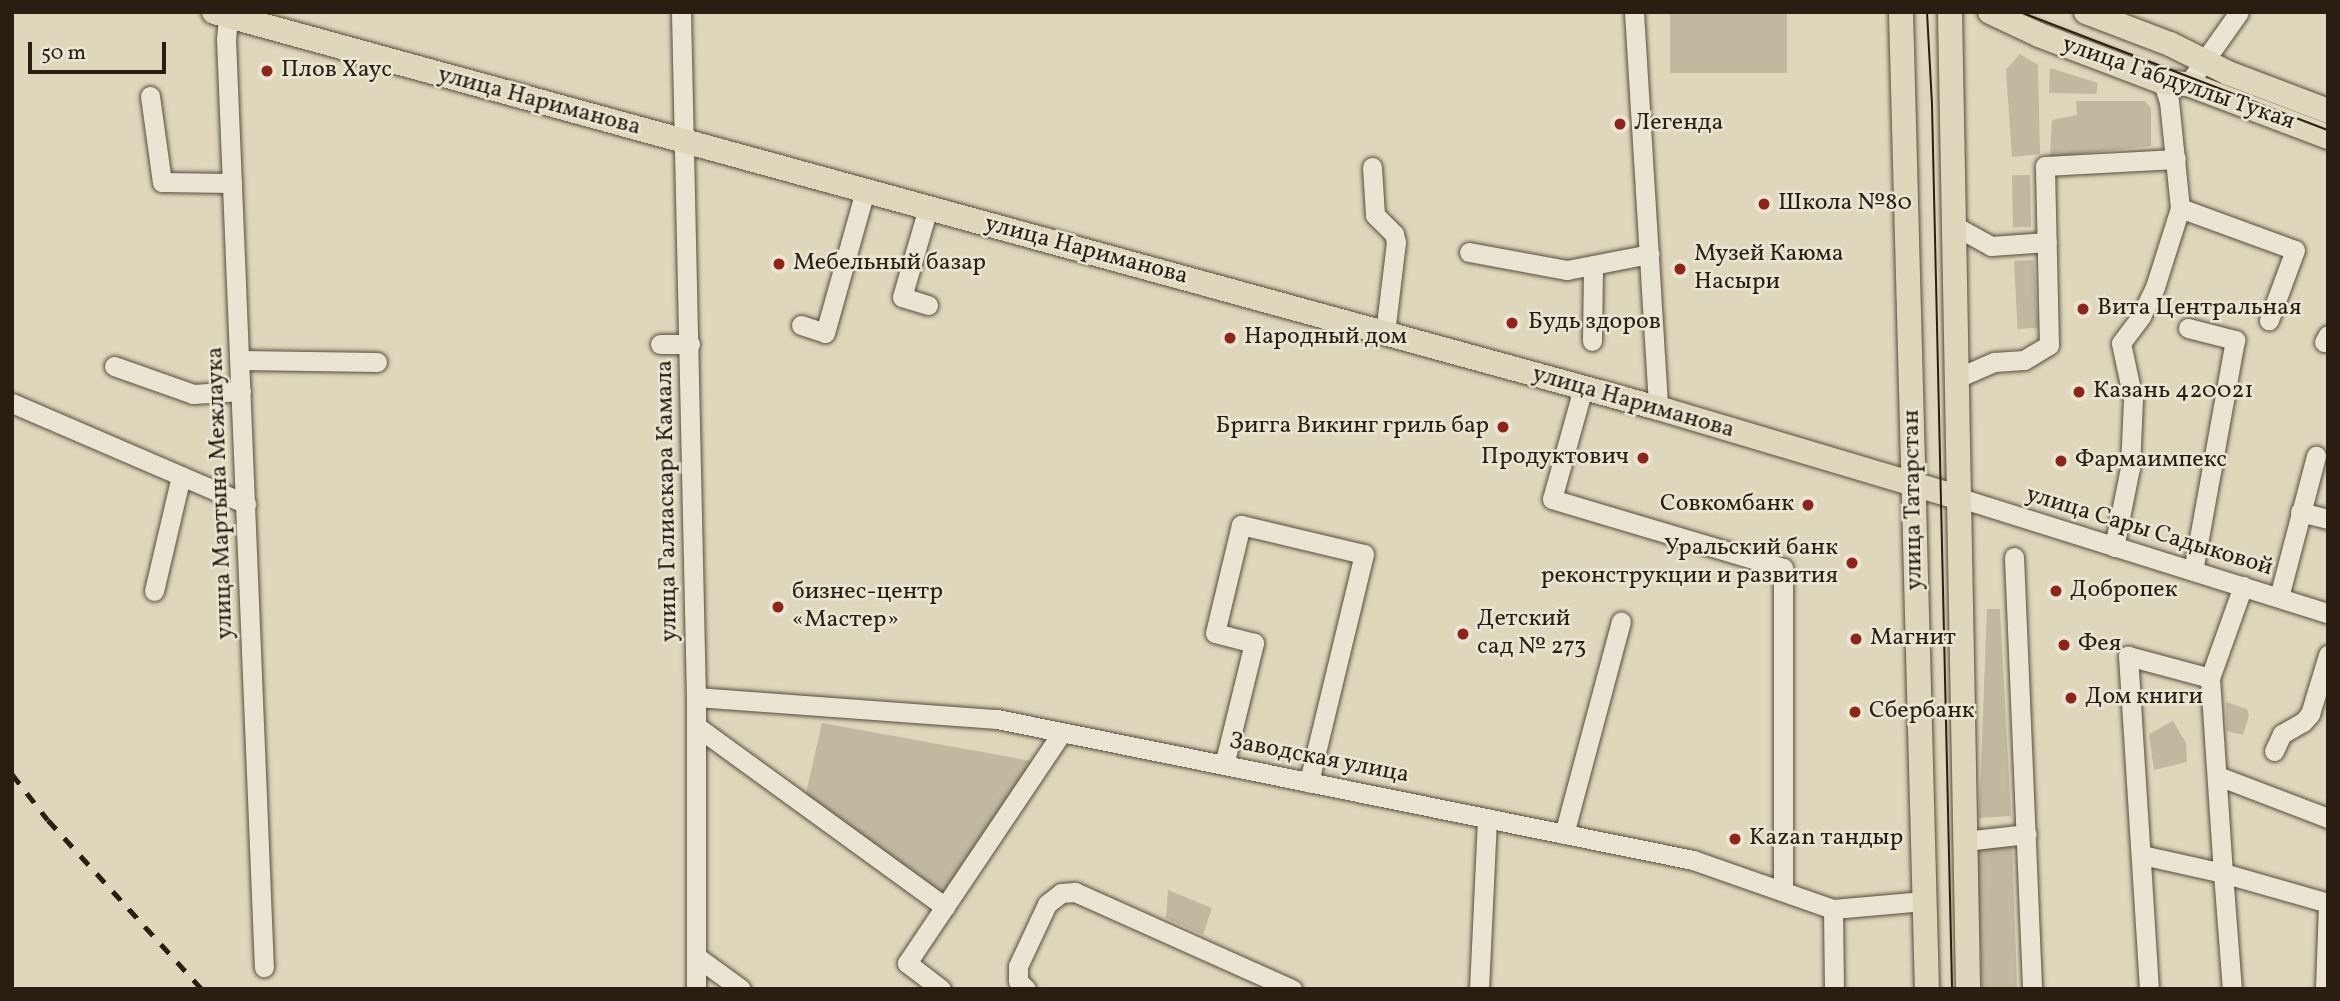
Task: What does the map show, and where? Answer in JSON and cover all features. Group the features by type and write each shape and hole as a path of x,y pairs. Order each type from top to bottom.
{"main road":[{"name":"улица Татарстан","path":"1902,12 1927,989"},
{"name":"улица Татарстан","path":"1950,12 1968,989"},
{"name":"улица Габдуллы Тукая","path":"1990,12 2039,35 2163,82 2188,84 2328,137"},
{"name":"улица Габдуллы Тукая","path":"2086,12 2169,44 2204,63 2328,111"},
{"name":"улица Нариманова","path":"221,15 1658,408 1914,487 1957,497"}],"street":[{"name":"улица Галиаскара Камала","path":"681,12 686,142 696,697 696,989"},
{"path":"1634,12 1658,408"},
{"path":"2188,84 2239,12"},
{"name":"улица Мартына Межлаука","path":"221,15 226,39 264,967"},
{"path":"2114,547 2130,468 2133,399 2121,343 2141,316 2155,287 2180,208 2176,159 2163,82"},
{"path":"150,96 162,182 232,183"},
{"path":"1955,379 1994,362 2024,360 2049,345 2045,166 2176,159"},
{"path":"1372,167 1375,215 1394,234 1396,242 1385,333"},
{"path":"801,325 825,333 865,191"},
{"path":"929,208 902,297 929,305"},
{"path":"2180,208 2295,250 2269,320"},
{"path":"1953,225 1991,246 2047,242"},
{"path":"1469,252 1567,270 1649,254"},
{"path":"1592,341 1593,265"},
{"path":"2188,328 2235,340 2193,570"},
{"path":"660,344 690,344"},
{"path":"240,360 377,362"},
{"path":"114,366 193,394 241,391"},
{"path":"1583,388 1552,499 1783,568 1783,891"},
{"path":"12,403 246,504"},
{"path":"2279,597 2316,456"},
{"path":"154,591 181,476"},
{"name":"улица Сары Садыковой","path":"1957,497 2328,612"},
{"path":"2300,512 2328,519"},
{"path":"1224,765 1254,643 1215,633 1241,525 1364,554 1309,782"},
{"path":"2014,557 2032,989"},
{"path":"2232,989 2210,678 2243,586"},
{"path":"1564,834 1621,621"},
{"path":"2274,751 2282,734 2304,722 2309,714 2328,655"},
{"path":"2149,989 2128,656 2210,678"},
{"name":"Заводская улица","path":"696,697 997,719 1693,860 1833,909 1924,901"},
{"path":"696,722 716,723"},
{"path":"696,722 945,907"},
{"path":"941,989 907,963 1062,732"},
{"path":"2218,776 2328,818"},
{"path":"1479,989 1487,818"},
{"path":"1965,841 2027,834"},
{"path":"2142,855 2223,873 2328,903 2325,989"},
{"path":"1026,989 1018,981 1018,966 1047,904 1061,893 1075,892 1293,989"},
{"path":"1833,909 1834,989"},
{"path":"697,957 740,989"}],"shaded area":[{"path":"1670,12 1787,12 1787,73 1670,73"},
{"path":"2020,54 2038,65 2040,154 2012,157 2006,70"},
{"path":"2050,68 2098,83 2096,94 2049,93"},
{"path":"2076,101 2145,101 2151,108 2151,146 2050,157 2052,120 2077,115"},
{"path":"2012,175 2030,175 2031,227 2013,227"},
{"path":"2034,260 2038,328 2018,329 2014,261"},
{"path":"1987,609 2000,609 2011,816 1979,818"},
{"path":"2226,702 2247,709 2249,715 2243,735 2227,731"},
{"path":"2173,721 2186,743 2187,762 2154,770 2149,734"},
{"path":"822,723 1037,762 943,899 804,802"},
{"path":"2012,842 2017,989 1982,989 1977,843"},
{"path":"1168,890 1212,908 1203,935 1166,918"}],"tram line":[{"path":"1927,12 1932,105 1952,989"},
{"path":"2020,12 2328,130"}],"railway":[{"path":"12,774 48,820 202,989"}],"place":[{"name":"Плов Хаус","path":"267,71"},
{"name":"Легенда","path":"1620,124"},
{"name":"Школа №80","path":"1764,204"},
{"name":"Мебельный базар","path":"779,264"},
{"name":"Музей Каюма Насыри","path":"1680,269"},
{"name":"Вита Центральная","path":"2083,309"},
{"name":"Будь здоров","path":"1512,323"},
{"name":"Народный дом","path":"1230,338"},
{"name":"Казань 420021","path":"2079,392"},
{"name":"Бригга Викинг гриль бар","path":"1503,427"},
{"name":"Продуктович","path":"1643,458"},
{"name":"Фармаимпекс","path":"2061,461"},
{"name":"Совкомбанк","path":"1808,505"},
{"name":"Уральский банк реконструкции и развития","path":"1852,563"},
{"name":"Добропек","path":"2056,591"},
{"name":"бизнес-центр «Мастер»","path":"778,607"},
{"name":"Детский сад № 273","path":"1463,634"},
{"name":"Магнит","path":"1856,639"},
{"name":"Фея","path":"2064,645"},
{"name":"Дом книги","path":"2071,698"},
{"name":"Сбербанк","path":"1855,712"},
{"name":"Kazan тандыр","path":"1735,839"}]}
